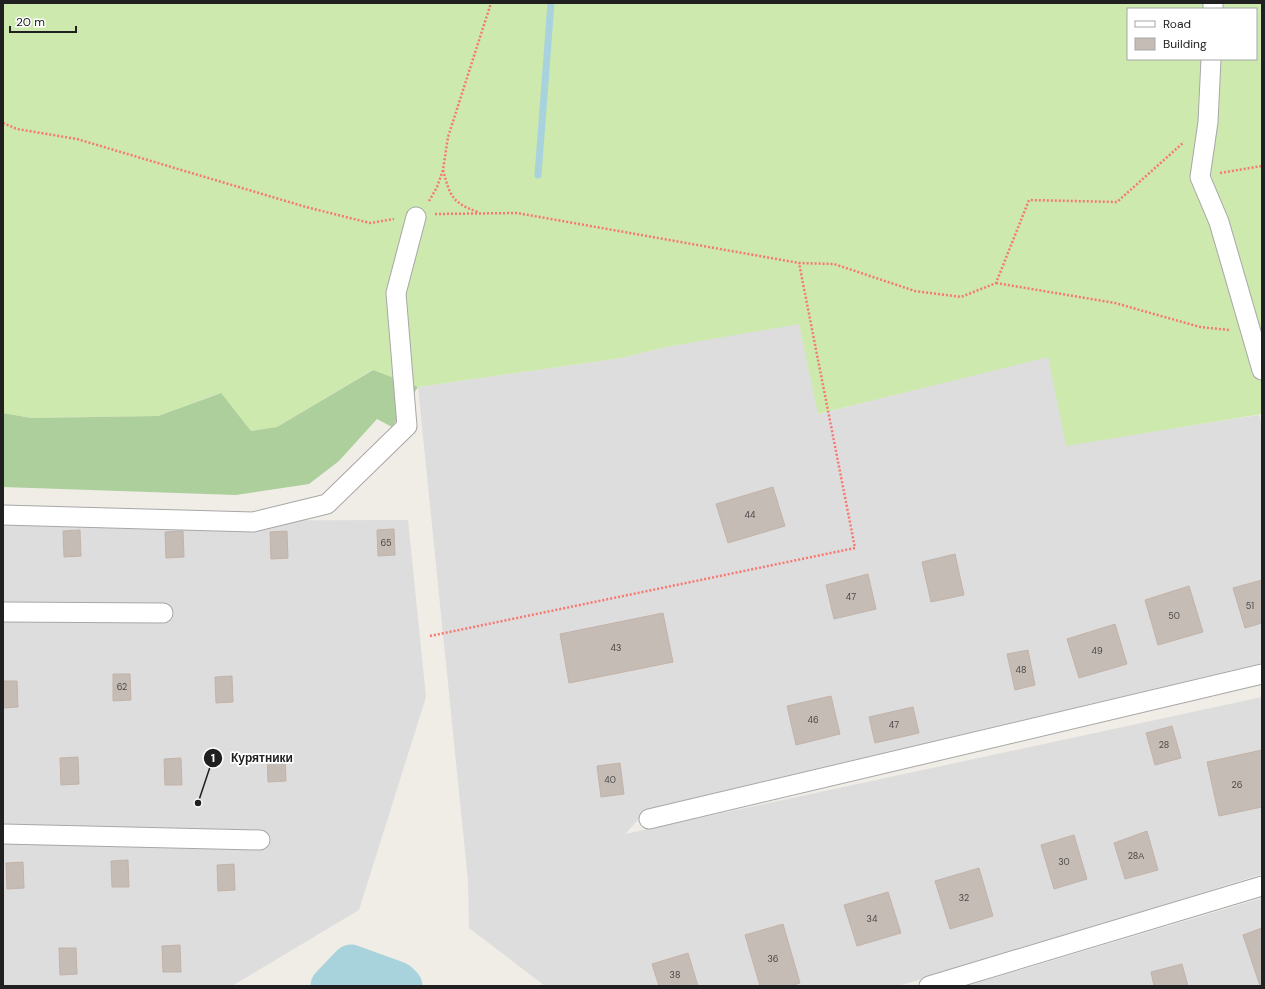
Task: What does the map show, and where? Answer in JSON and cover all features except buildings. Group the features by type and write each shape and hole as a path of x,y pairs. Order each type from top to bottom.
{"street":[{"path":"1211,60 1208,122 1200,177 1219,222 1262,370"},
{"path":"3,515 253,522 327,504 407,426 396,294 416,217"},
{"path":"3,612 163,613"},
{"path":"649,819 1262,674"},
{"path":"3,834 260,840"},
{"path":"929,986 1262,886"}],"path":[{"path":"416,217 425,208 437,187 443,170 448,137 491,3"},
{"path":"996,283 1029,200 1117,202 1169,154 1208,122"},
{"path":"3,123 17,129 77,139 306,207 370,223 443,213 517,213 799,263 834,264 915,291 961,297 996,283 1115,303 1200,327 1251,332"},
{"path":"1200,177 1262,166"},
{"path":"443,170 448,190 455,200 464,207 480,213"},
{"path":"430,636 855,548 799,263"}],"shaded area":[{"path":"799,323 819,414 1049,356 1066,445 1259,415 1262,424 1262,663 648,809 625,834 1262,697 1262,874 1018,951 898,986 545,986 469,928 468,881 418,387 621,358 666,347"},
{"path":"408,520 426,697 359,910 232,986 3,986 3,521"},
{"path":"1262,898 1262,986 966,986"}],"green space":[{"path":"3,3 1262,3 1262,414 1066,446 1048,357 818,414 799,324 666,347 621,358 418,387 372,370 277,427 251,431 220,393 158,416 31,418 3,413"},
{"path":"373,370 418,387 392,427 377,419 339,461 309,484 236,495 3,487 3,413 31,418 158,416 221,393 251,431 277,427"}],"waterway":[{"path":"538,175 551,3"},
{"path":"330,986 351,964 398,981 403,986"}],"place":[{"name":"Курятники","path":"198,803"}]}
